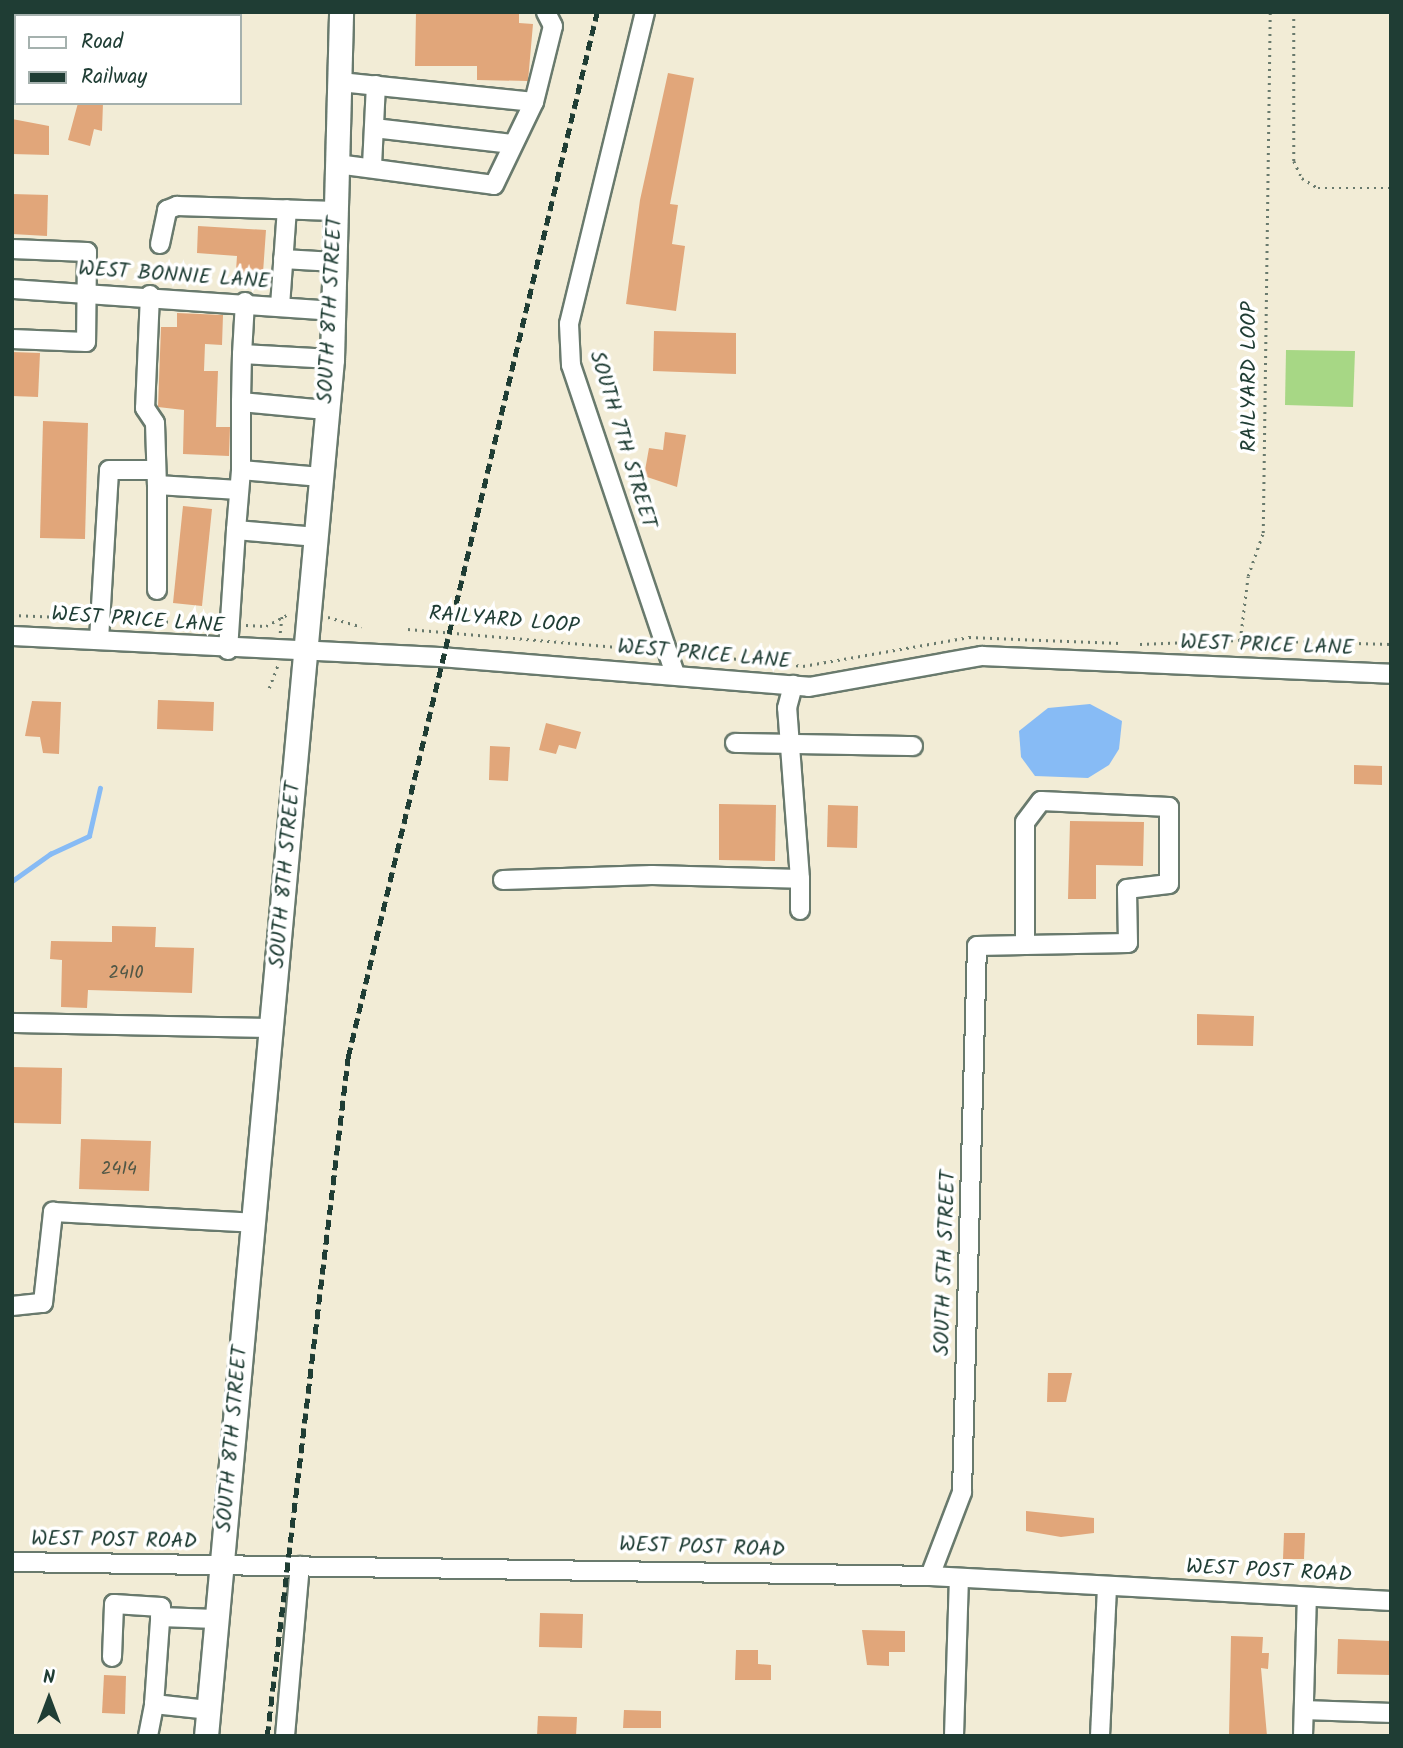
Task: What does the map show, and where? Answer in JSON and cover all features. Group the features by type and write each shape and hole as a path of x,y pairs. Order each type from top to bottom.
{"main road":[{"name":"SOUTH 8TH STREET","path":"206,1736 332,359 341,12"}],"street":[{"path":"337,164 372,166 494,186 534,102 553,26 546,12"},
{"name":"SOUTH 7TH STREET","path":"645,12 569,324 571,365 675,674"},
{"path":"340,82 534,102"},
{"path":"372,166 376,85"},
{"path":"374,128 512,144"},
{"path":"160,244 167,210 177,206 336,211"},
{"path":"280,306 287,209"},
{"path":"12,249 88,252 86,342 12,339"},
{"path":"283,259 335,262"},
{"name":"WEST BONNIE LANE","path":"12,289 150,295 333,311"},
{"path":"150,295 145,408 155,423 157,590"},
{"path":"228,650 241,470 242,355 246,302"},
{"path":"242,355 332,359"},
{"path":"241,402 326,410"},
{"path":"99,640 109,470 239,490"},
{"path":"241,470 321,477"},
{"path":"236,530 317,537"},
{"name":"WEST PRICE LANE","path":"12,636 675,674 793,685 982,656 1391,674"},
{"path":"793,685 790,744 800,909"},
{"path":"735,743 913,746"},
{"path":"1041,801 1169,807 1169,884 1127,890 1128,943 1025,945 1025,822 1041,801"},
{"path":"503,880 800,879"},
{"name":"SOUTH 5TH STREET","path":"930,1576 962,1492 977,946 1025,945"},
{"path":"12,1023 272,1028"},
{"path":"12,1306 43,1303 53,1212 254,1223"},
{"name":"WEST POST ROAD","path":"12,1562 930,1576 1391,1601"},
{"path":"285,1736 300,1566"},
{"path":"954,1736 959,1578"},
{"path":"1100,1736 1107,1586"},
{"path":"1303,1736 1307,1597"},
{"path":"111,1657 114,1604 161,1607 154,1704 148,1736"},
{"path":"160,1617 216,1619"},
{"path":"154,1704 208,1710"},
{"path":"1304,1710 1391,1713"}],"path":[{"name":"RAILYARD LOOP","path":"1240,640 1266,487 1270,12"},
{"path":"1294,12 1294,161 1302,178 1318,188 1391,188"},
{"path":"243,625 266,626 284,613 281,621"},
{"path":"328,617 362,627"},
{"name":"RAILYARD LOOP","path":"408,629 640,649"},
{"path":"692,654 803,666 969,638 1120,643"},
{"path":"1140,644 1240,640 1391,644"},
{"path":"269,688 275,684"}],"green space":[{"path":"1286,350 1355,351 1353,407 1285,405"}],"water":[{"path":"1090,704 1122,721 1119,749 1109,765 1088,778 1035,776 1021,757 1019,731 1048,708"}],"building":[{"path":"416,12 519,12 519,23 533,24 528,81 477,80 477,66 415,66"},
{"path":"668,73 694,78 670,204 678,205 672,244 685,246 676,311 626,304 640,200"},
{"path":"77,105 103,105 102,131 94,129 90,146 68,140"},
{"path":"12,119 49,126 49,155 12,154"},
{"path":"12,194 48,195 47,236 12,234"},
{"path":"198,226 266,230 262,287 235,285 237,256 197,253"},
{"path":"177,313 223,315 222,345 205,344 204,371 218,371 216,427 230,427 229,456 183,454 184,410 158,407 161,327 177,327"},
{"path":"654,331 736,333 736,374 653,371"},
{"path":"12,352 40,353 38,397 12,396"},
{"path":"43,421 88,423 85,539 40,538"},
{"path":"665,432 686,435 677,487 644,476 649,448 663,450"},
{"path":"183,506 212,509 202,606 173,603"},
{"path":"158,700 214,702 213,731 157,729"},
{"path":"32,701 61,702 59,754 43,753 40,737 25,736"},
{"path":"546,723 581,732 576,749 559,745 556,754 539,750"},
{"path":"490,746 510,747 508,781 489,780"},
{"path":"1354,765 1382,766 1382,785 1354,784"},
{"path":"719,804 776,805 775,861 719,860"},
{"path":"828,805 858,806 857,848 827,847"},
{"path":"1070,821 1144,822 1143,866 1096,865 1096,899 1068,899"},
{"path":"112,926 156,927 155,947 194,948 192,993 88,990 87,1008 61,1007 62,960 50,959 51,941 112,942"},
{"path":"1197,1014 1254,1016 1253,1046 1197,1045"},
{"path":"12,1067 62,1068 61,1124 12,1123"},
{"path":"81,1139 151,1141 149,1191 79,1189"},
{"path":"1048,1373 1072,1373 1066,1402 1047,1402"},
{"path":"1026,1511 1094,1518 1094,1533 1061,1537 1026,1531"},
{"path":"1284,1533 1305,1533 1304,1559 1283,1559"},
{"path":"540,1613 583,1614 582,1648 539,1647"},
{"path":"862,1630 905,1631 905,1652 889,1652 889,1666 867,1665"},
{"path":"1231,1636 1263,1637 1262,1653 1269,1653 1268,1669 1261,1668 1267,1736 1229,1736"},
{"path":"1338,1639 1391,1641 1391,1675 1337,1674"},
{"path":"736,1650 758,1650 758,1664 771,1665 771,1680 735,1680"},
{"path":"104,1675 126,1676 125,1714 102,1713"},
{"path":"624,1710 661,1711 661,1728 623,1728"},
{"path":"538,1716 577,1717 576,1736 537,1736"}],"waterway":[{"path":"12,881 50,854 89,836 100,788"}],"railway":[{"path":"267,1736 348,1057 597,12"}]}
